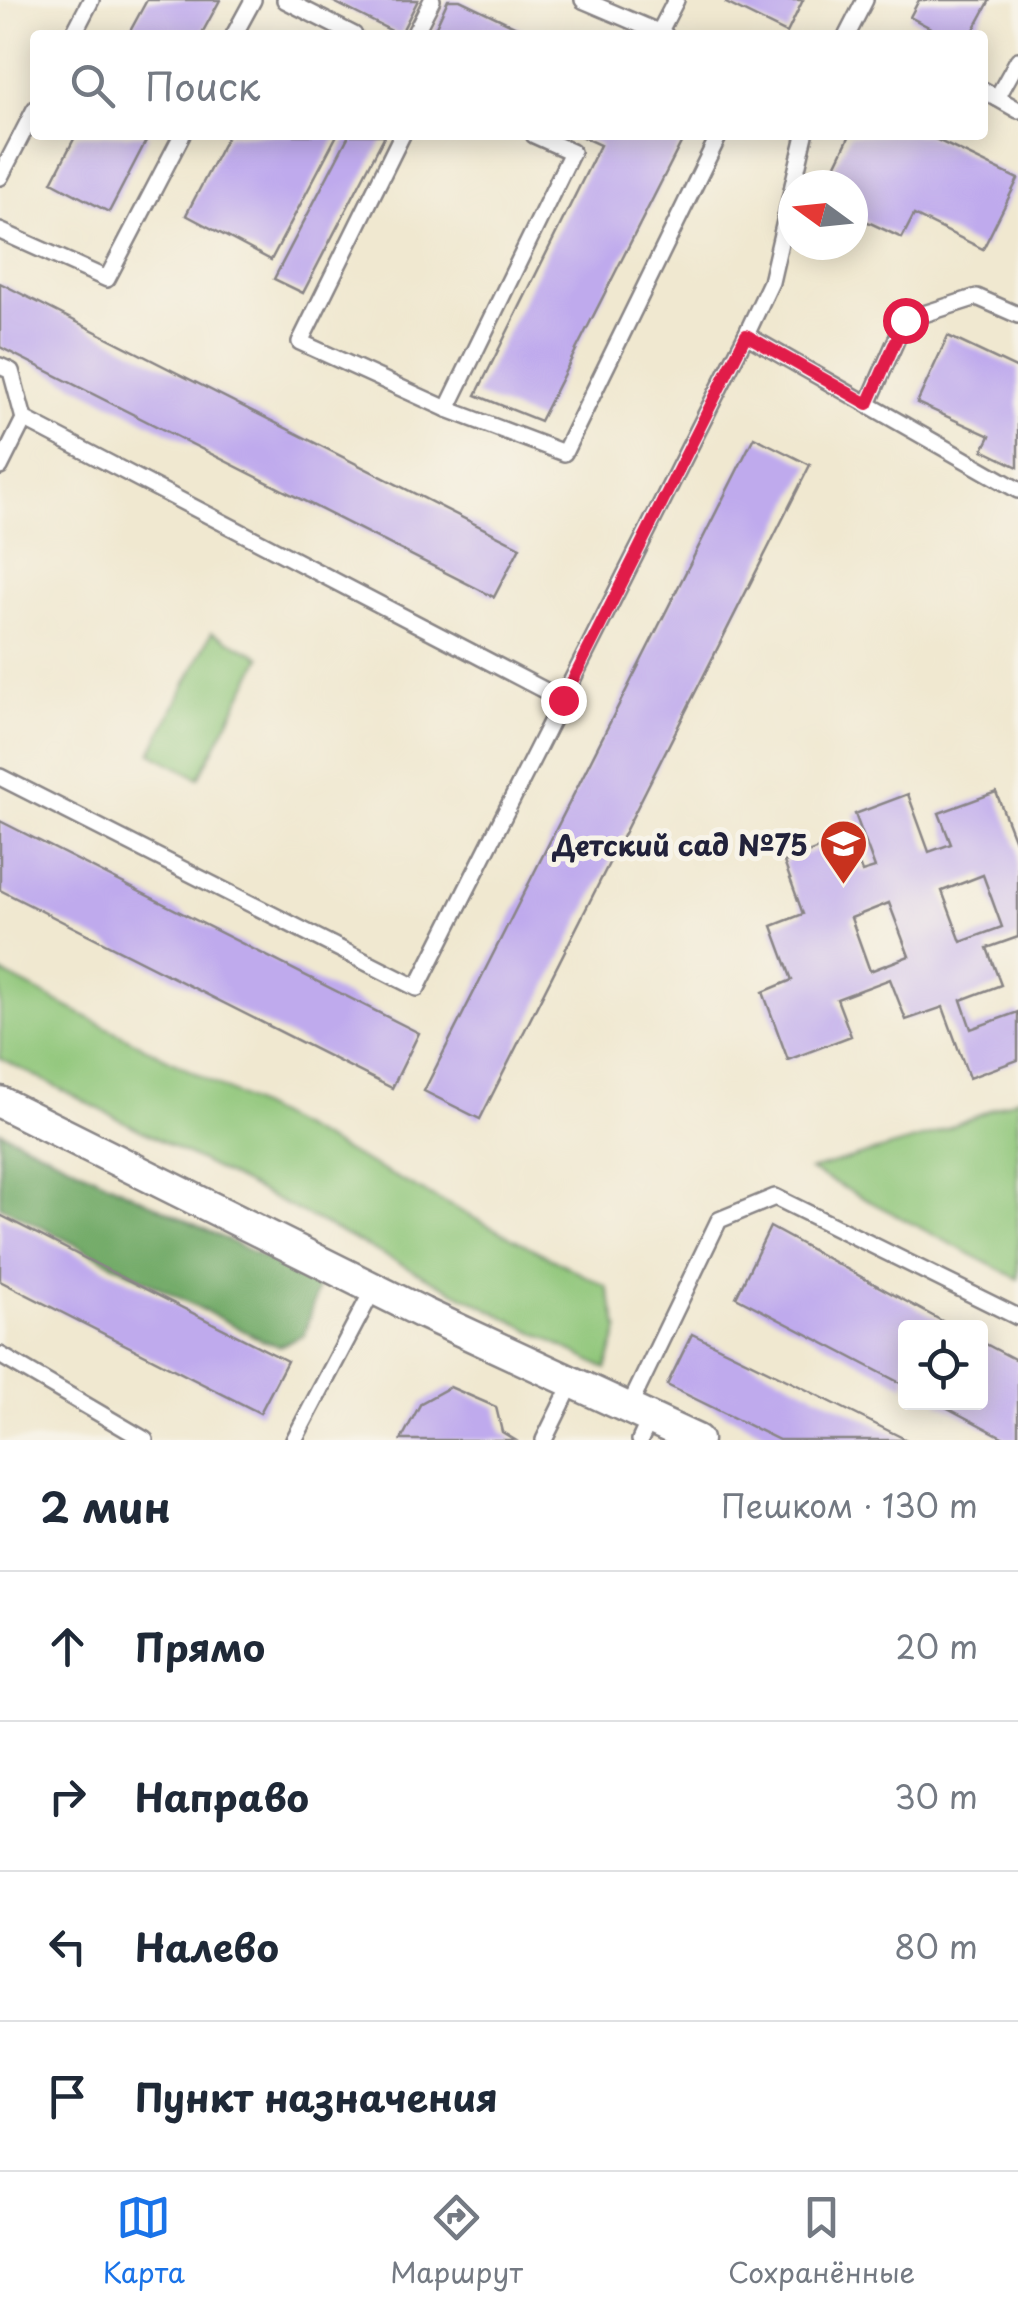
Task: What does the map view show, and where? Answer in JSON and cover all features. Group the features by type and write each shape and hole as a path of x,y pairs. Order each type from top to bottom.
{"street":[{"path":"0,1102 374,1288 573,1380 640,1421 697,1440"}],"lane":[{"path":"75,30 90,0"},
{"path":"237,30 253,0"},
{"path":"285,0 344,30"},
{"path":"417,30 432,0"},
{"path":"583,0 653,30"},
{"path":"664,30 676,0"},
{"path":"849,30 865,0"},
{"path":"1018,60 990,94 1018,110"},
{"path":"0,177 30,118"},
{"path":"0,231 107,279 179,140"},
{"path":"400,140 300,342 447,409 564,453 717,140"},
{"path":"447,409 572,152 545,140"},
{"path":"797,170 804,140"},
{"path":"0,777 416,988 746,335 771,282 778,251"},
{"path":"868,404 905,320 977,297 1018,315"},
{"path":"746,335 1018,490"},
{"path":"0,366 11,371 24,419 0,467"},
{"path":"24,419 563,700"},
{"path":"640,1421 719,1220 776,1197 1018,1318"},
{"path":"294,1440 374,1288"},
{"path":"0,1355 145,1440"},
{"path":"544,1440 573,1380"}],"green space":[{"path":"212,632 261,657 199,778 151,753"},
{"path":"0,972 607,1287 619,1330 606,1369 0,1058"},
{"path":"1018,1098 1018,1279 810,1170 929,1136"},
{"path":"0,1131 319,1284 304,1335 279,1346 262,1340 0,1206"}],"building":[{"path":"147,0 220,0 204,30 131,30"},
{"path":"330,0 418,0 403,30 390,30"},
{"path":"448,0 460,0 523,30 434,30"},
{"path":"728,0 803,0 788,30 726,3"},
{"path":"919,0 990,0 974,30 935,30 910,17"},
{"path":"73,140 146,140 109,212 52,182"},
{"path":"225,140 334,140 271,260 186,215"},
{"path":"346,140 382,140 303,293 274,279"},
{"path":"589,140 682,140 540,421 476,395 600,145"},
{"path":"848,140 937,140 1018,179 983,249 914,215 902,238 868,222 868,170 833,170"},
{"path":"0,283 520,547 494,597 0,347"},
{"path":"948,336 1018,369 1018,467 983,450 990,436 917,403"},
{"path":"754,437 810,465 480,1119 424,1091"},
{"path":"996,792 1018,849 1018,937 987,948 1001,985 961,1000 971,1029 1018,1012 1018,1060 969,1078 943,1007 906,1020 890,979 837,999 851,1036 788,1060 763,992 792,980 772,926 803,914 784,862 849,837 862,872 875,868 855,814 908,794 929,852 951,844 939,813","holes":["983,875 1002,927 961,942 942,891","889,903 909,956 870,971 851,918"]},
{"path":"0,821 419,1033 392,1088 0,890"},
{"path":"0,1215 287,1361 260,1413 0,1281"},
{"path":"770,1227 940,1320 898,1320 898,1382 736,1297"},
{"path":"692,1334 907,1440 779,1440 667,1385"},
{"path":"988,1345 1018,1361 1018,1440 1008,1440 951,1410 988,1410"},
{"path":"450,1387 496,1407 502,1432 515,1440 401,1440 421,1403"}],"place":[{"name":"Детский сад №75","path":"843,886"}],"route":[{"path":"563,700 746,335 868,404 905,320"}]}
